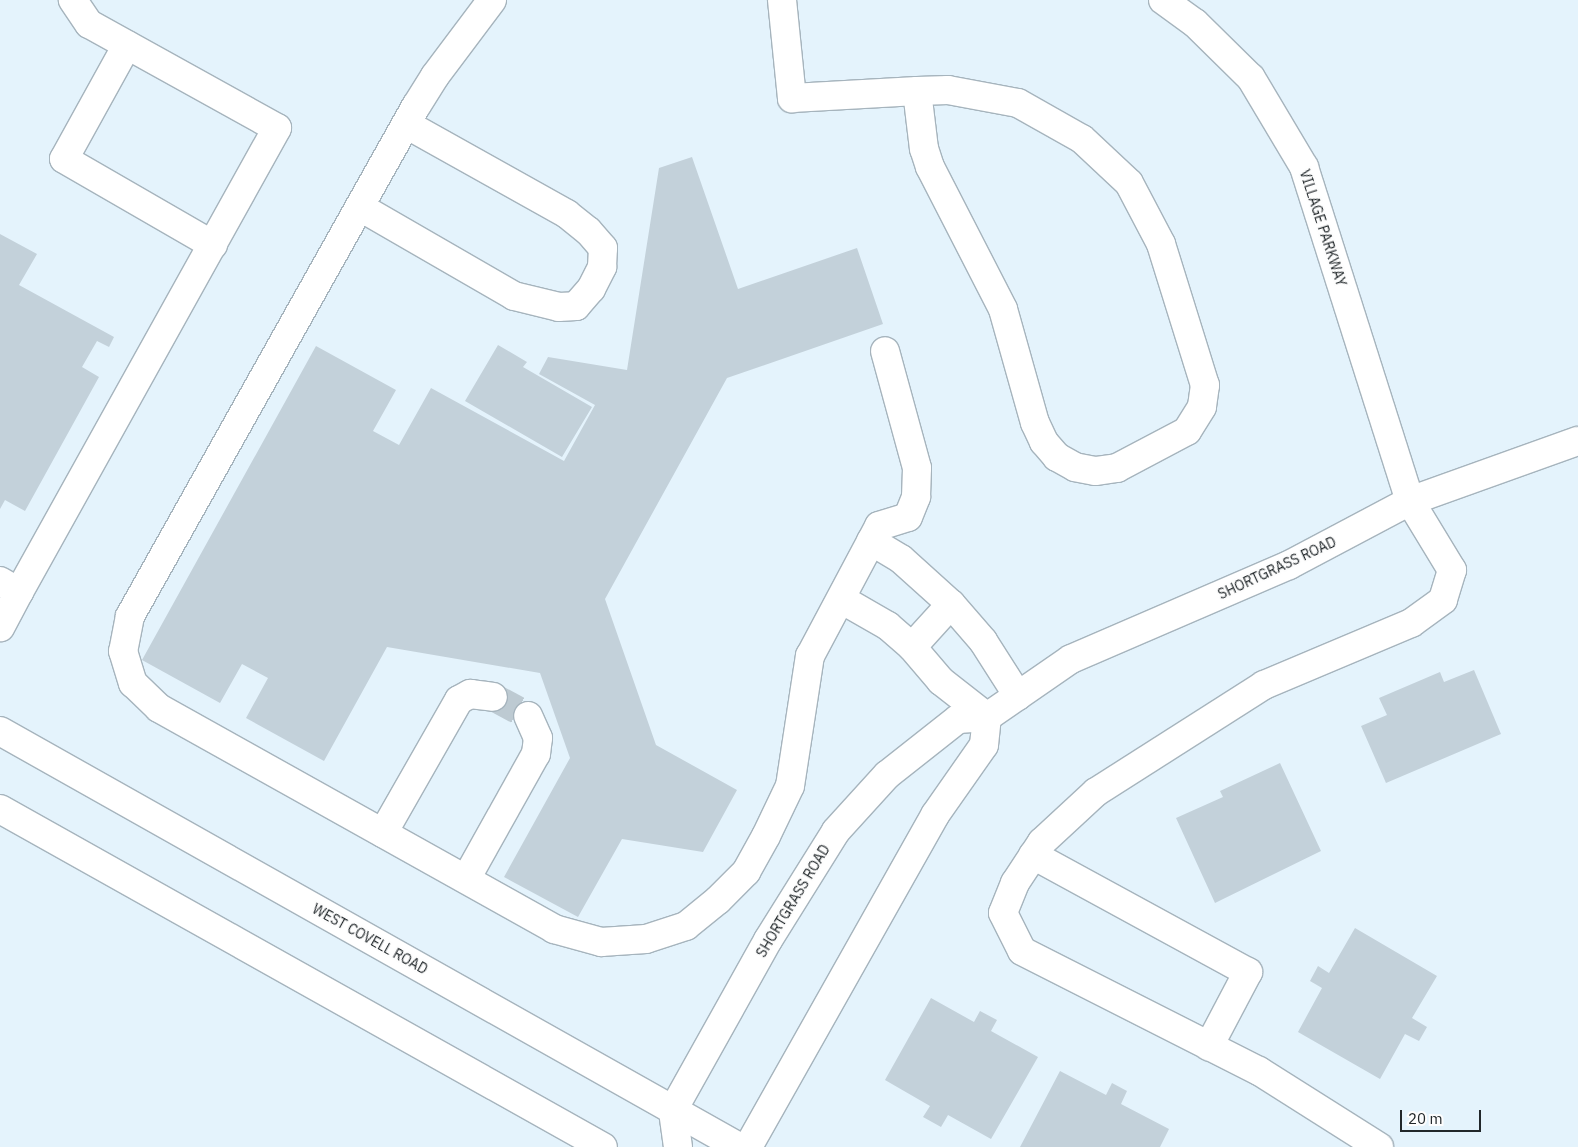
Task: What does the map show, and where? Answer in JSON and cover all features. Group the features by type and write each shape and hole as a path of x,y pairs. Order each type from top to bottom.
{"street":[{"path":"0,627 10,586 212,245 277,128 89,24 73,0"},
{"path":"492,0 435,76 406,124 130,616 123,651 132,683 159,708 554,929 601,942 646,940 686,926 718,900 746,872 790,786 810,656 875,533 908,517 916,497 918,468 885,351"},
{"path":"782,0 792,98 917,91 948,90 1018,103 1082,139 1129,183 1161,244 1205,385 1202,407 1188,431 1117,468 1096,471 1075,467 1057,457 1044,442 1035,423 1003,309 930,167 924,149 917,91"},
{"name":"VILLAGE PARKWAY","path":"1163,0 1195,23 1251,78 1304,167 1410,501 1452,570 1443,600 1411,623 1264,685 1096,792 1042,842 1015,883 1003,913 1022,951 1209,1046"},
{"path":"127,45 64,158 212,245"},
{"path":"360,206 514,296 560,307 576,306 591,289 602,267 603,248 588,231 567,214 406,124"},
{"name":"SHORTGRASS ROAD","path":"673,1110 798,887 836,831 887,775 958,719 987,718 1071,659 1289,565 1410,501 1578,441"},
{"path":"875,533 900,559 951,604 983,641 1018,696"},
{"path":"748,1147 925,831 984,745 987,718 941,681 912,647 888,626 841,599"},
{"path":"912,647 951,604"},
{"path":"383,833 458,700 470,694 493,697"},
{"path":"466,879 536,754 538,738 528,716"},
{"name":"WEST COVELL ROAD","path":"0,731 739,1147"},
{"path":"0,809 603,1147"},
{"path":"1033,855 1248,972 1209,1046 1259,1071 1379,1147"},
{"path":"673,1110 678,1147"}],"building":[{"path":"692,157 738,289 857,248 883,324 727,378 605,599 656,745 737,790 703,852 622,839 578,917 504,877 570,758 540,673 387,647 324,761 246,718 268,678 242,664 220,703 142,660 316,346 396,390 373,431 399,445 431,388 564,461 595,405 539,374 548,357 627,370 659,168"},
{"path":"0,234 37,254 19,285 114,337 109,347 97,341 82,367 99,377 25,511 5,500 0,509"},
{"path":"498,345 527,362 523,367 592,407 562,457 465,401"},
{"path":"1474,670 1501,734 1386,783 1361,726 1387,715 1379,698 1440,672 1444,682"},
{"path":"1280,763 1321,851 1215,903 1176,818 1223,797 1220,791"},
{"path":"1355,928 1437,976 1412,1018 1427,1027 1419,1041 1405,1034 1380,1079 1298,1032 1322,988 1310,981 1318,966 1329,973"},
{"path":"931,998 974,1022 980,1011 997,1020 991,1031 1038,1057 991,1139 948,1115 941,1127 923,1117 930,1106 885,1080"},
{"path":"1060,1071 1106,1095 1112,1083 1127,1091 1121,1104 1169,1129 1160,1147 1020,1147"}],"tunnel":[{"path":"493,697 528,716"}]}
